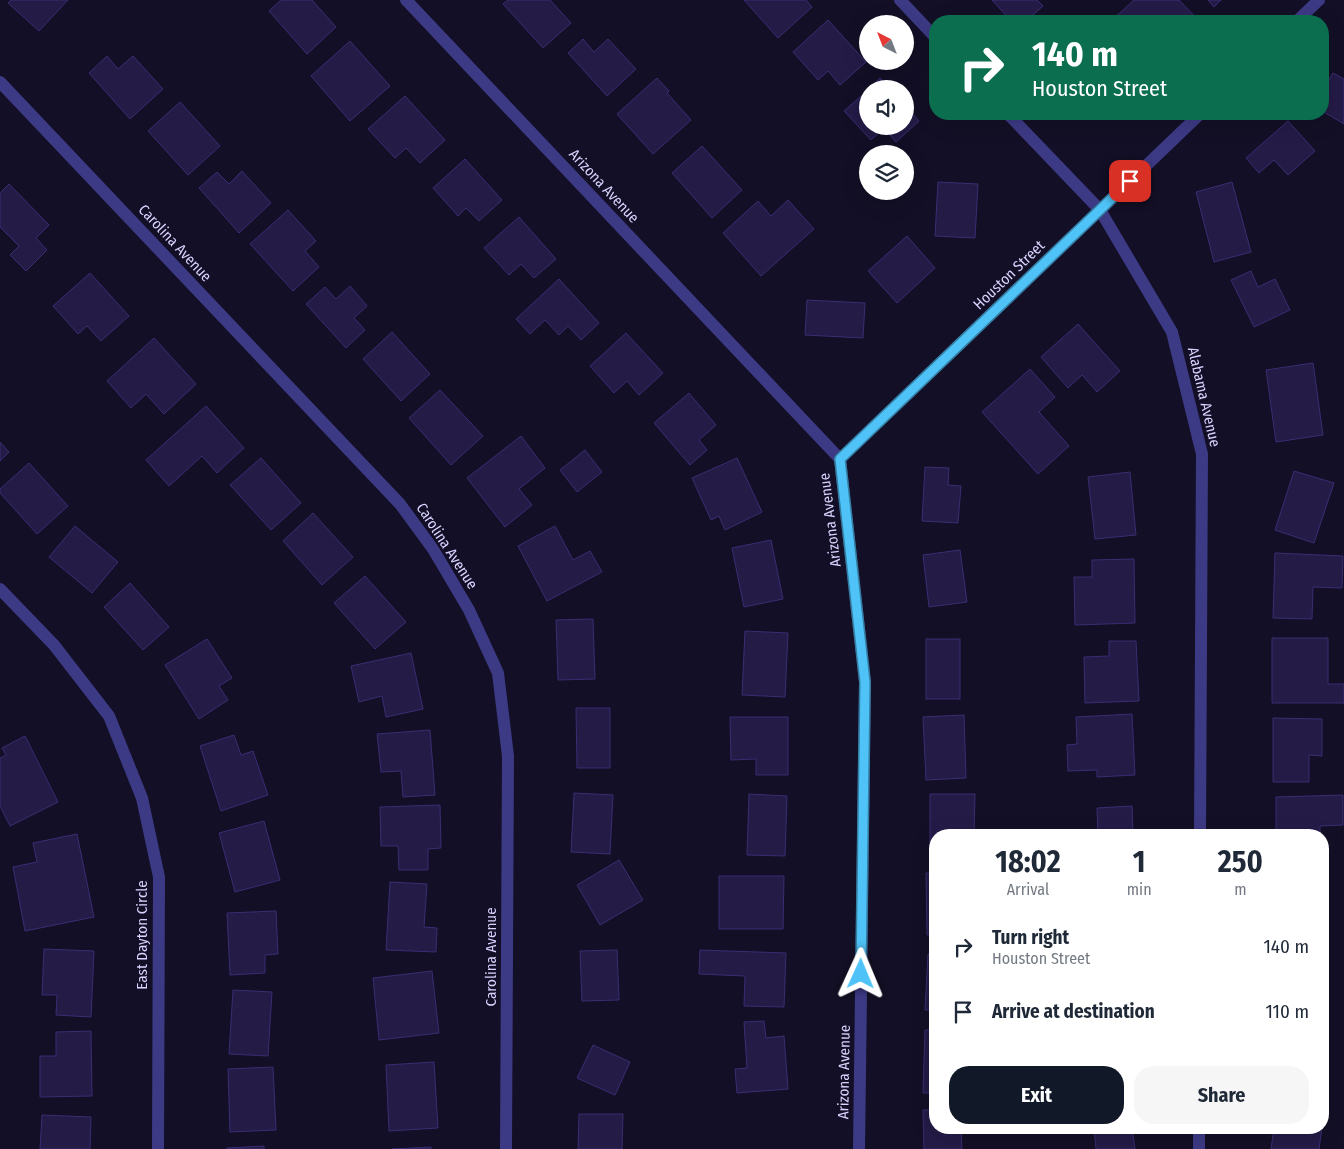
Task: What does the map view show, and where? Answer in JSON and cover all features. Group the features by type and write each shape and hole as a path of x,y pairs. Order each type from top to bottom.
{"street":[{"name":"Arizona Avenue","path":"406,0 840,459 865,682 859,1149"},
{"path":"900,0 929,31"},
{"path":"1303,15 1319,0"},
{"name":"Carolina Avenue","path":"0,82 400,504 433,549 469,610 498,673 508,756 506,1149"},
{"name":"Alabama Avenue","path":"1014,120 1100,210 1172,332 1202,454 1200,829"},
{"name":"Houston Street","path":"840,459 1194,120"},
{"name":"East Dayton Circle","path":"0,589 54,645 109,716 142,798 158,877 158,1149"},
{"path":"1199,1134 1199,1149"}],"building":[{"path":"11,0 68,0 39,31 8,3"},
{"path":"281,0 312,0 336,27 307,54 269,11"},
{"path":"508,0 550,0 571,23 543,48 503,4"},
{"path":"744,0 806,0 812,7 778,38"},
{"path":"992,0 1037,0 1043,6 1033,15 1006,15"},
{"path":"1134,0 1179,0 1193,15 1118,15"},
{"path":"1208,0 1221,0 1214,7"},
{"path":"828,20 859,54 859,68 840,85 828,71 818,80 793,52"},
{"path":"583,39 594,52 608,39 636,69 607,96 568,53"},
{"path":"350,41 390,86 350,121 311,76"},
{"path":"107,56 118,69 133,56 163,89 130,119 89,73"},
{"path":"1333,73 1344,79 1344,124 1329,115 1329,80"},
{"path":"657,78 669,91 667,93 691,120 653,154 617,114"},
{"path":"405,96 445,140 420,163 406,148 395,158 368,129"},
{"path":"859,98 859,127 844,111"},
{"path":"180,102 220,146 188,175 148,131"},
{"path":"914,115 919,121 914,126"},
{"path":"1288,121 1315,151 1288,175 1274,160 1259,173 1246,158"},
{"path":"866,135 876,135 871,140"},
{"path":"890,135 904,135 896,142"},
{"path":"702,146 742,190 712,218 672,173"},
{"path":"465,159 502,200 479,221 466,208 458,216 433,188"},
{"path":"242,171 271,203 239,233 199,188 217,172 229,184"},
{"path":"938,182 978,184 975,238 935,236"},
{"path":"1232,182 1251,252 1214,262 1196,192"},
{"path":"9,184 49,225 36,238 47,250 26,271 10,255 19,246 0,227 0,193"},
{"path":"788,200 814,229 761,276 723,233 758,201 771,216"},
{"path":"288,210 316,241 305,251 319,267 293,291 250,244"},
{"path":"519,217 556,259 534,278 521,264 509,275 484,248"},
{"path":"907,236 935,268 897,303 868,271"},
{"path":"1251,271 1258,287 1275,279 1290,310 1254,327 1231,280"},
{"path":"90,273 129,316 101,341 87,326 78,334 53,306"},
{"path":"559,279 599,323 581,340 568,326 559,335 545,320 530,334 516,319"},
{"path":"350,286 367,306 354,318 365,330 346,348 306,304 325,287 336,299"},
{"path":"807,300 865,303 863,338 805,335"},
{"path":"1078,324 1120,371 1097,392 1082,375 1068,388 1041,357"},
{"path":"392,332 430,374 401,401 363,359"},
{"path":"626,333 663,373 639,395 627,381 614,393 590,366"},
{"path":"154,338 196,384 164,414 146,394 131,408 107,381"},
{"path":"1313,363 1323,435 1276,442 1266,370"},
{"path":"1030,369 1055,397 1039,412 1069,446 1038,474 982,412"},
{"path":"440,390 483,436 451,465 409,418"},
{"path":"689,393 716,425 699,440 707,450 690,465 654,423"},
{"path":"206,406 244,448 217,473 202,456 169,486 146,460"},
{"path":"521,436 545,468 519,489 532,505 505,527 467,478"},
{"path":"0,442 9,452 0,461"},
{"path":"585,450 602,472 577,492 560,470"},
{"path":"261,458 301,503 271,530 230,485"},
{"path":"737,458 762,512 725,530 719,516 711,520 692,478"},
{"path":"29,463 68,506 37,534 0,493 0,489"},
{"path":"925,467 949,468 948,485 961,486 958,523 922,521"},
{"path":"1294,471 1334,483 1314,543 1275,530"},
{"path":"1130,472 1136,535 1095,539 1088,477"},
{"path":"313,513 353,557 322,585 283,541"},
{"path":"75,526 118,562 92,593 49,557"},
{"path":"555,526 573,560 590,551 602,572 547,601 518,546"},
{"path":"771,540 783,599 744,607 732,548"},
{"path":"960,550 967,602 929,607 923,555"},
{"path":"1275,553 1343,556 1342,588 1313,587 1312,619 1273,618"},
{"path":"1134,559 1135,623 1075,625 1074,577 1092,577 1092,560"},
{"path":"365,576 406,622 375,649 334,603"},
{"path":"130,583 169,627 143,650 104,607"},
{"path":"593,619 595,679 558,680 556,620"},
{"path":"745,631 788,633 785,697 742,695"},
{"path":"1272,638 1328,638 1328,684 1344,684 1344,703 1272,703"},
{"path":"207,639 232,678 219,686 228,700 199,719 165,665"},
{"path":"926,639 960,639 960,699 926,699"},
{"path":"1109,641 1136,641 1139,701 1085,703 1084,657 1109,656"},
{"path":"411,653 423,709 386,717 382,696 359,702 351,666"},
{"path":"576,708 610,708 610,768 577,768"},
{"path":"1132,714 1135,775 1097,777 1097,770 1068,771 1067,745 1077,744 1076,717"},
{"path":"964,715 966,778 926,780 923,717"},
{"path":"730,717 788,717 788,775 756,775 756,759 731,760"},
{"path":"1273,718 1322,719 1322,756 1309,755 1309,782 1273,782"},
{"path":"430,730 435,795 403,797 401,771 381,772 377,734"},
{"path":"234,735 241,755 253,751 268,795 221,811 200,746"},
{"path":"25,736 58,802 10,826 0,806 0,758 6,755 2,748"},
{"path":"574,793 613,795 610,854 571,852"},
{"path":"749,794 787,796 785,856 747,855"},
{"path":"930,794 975,794 974,829 930,829"},
{"path":"1343,795 1343,825 1320,826 1320,829 1276,829 1276,797"},
{"path":"440,805 441,848 428,849 428,870 399,870 398,846 381,846 380,807"},
{"path":"1132,806 1133,829 1098,829 1097,808"},
{"path":"264,821 280,880 235,892 219,833"},
{"path":"77,834 94,917 25,931 13,867 37,862 33,843"},
{"path":"619,860 643,900 600,925 577,885"},
{"path":"926,873 929,873 929,935 927,935"},
{"path":"719,876 784,876 783,929 719,929"},
{"path":"390,882 427,884 424,927 437,928 436,952 386,950"},
{"path":"276,911 278,954 265,955 265,973 230,975 227,913"},
{"path":"44,949 94,951 91,1017 56,1015 57,995 42,995"},
{"path":"617,950 619,1000 582,1001 580,951"},
{"path":"700,950 786,953 784,1007 744,1006 745,976 699,974"},
{"path":"928,954 929,954 929,1010 925,1010"},
{"path":"432,971 439,1033 379,1040 373,978"},
{"path":"233,990 272,992 268,1056 229,1054"},
{"path":"764,1021 766,1038 784,1036 788,1089 737,1093 735,1069 747,1068 744,1022"},
{"path":"925,1030 929,1030 929,1093 923,1093"},
{"path":"91,1031 92,1096 40,1097 40,1056 56,1056 56,1032"},
{"path":"593,1045 630,1062 615,1095 577,1078"},
{"path":"434,1062 438,1128 389,1131 386,1065"},
{"path":"273,1067 276,1130 230,1132 228,1069"},
{"path":"923,1110 929,1110 929,1134 961,1134 962,1149 924,1149"},
{"path":"579,1114 623,1114 622,1149 578,1149"},
{"path":"42,1115 91,1117 90,1149 40,1149"},
{"path":"1095,1134 1133,1134 1135,1149 1096,1149"},
{"path":"1273,1134 1321,1134 1319,1149 1271,1149"},
{"path":"264,1146 264,1149 227,1149 227,1148"},
{"path":"431,1147 431,1149 392,1149"}],"route":[{"path":"861,974 865,682 840,459 1130,181"}]}
